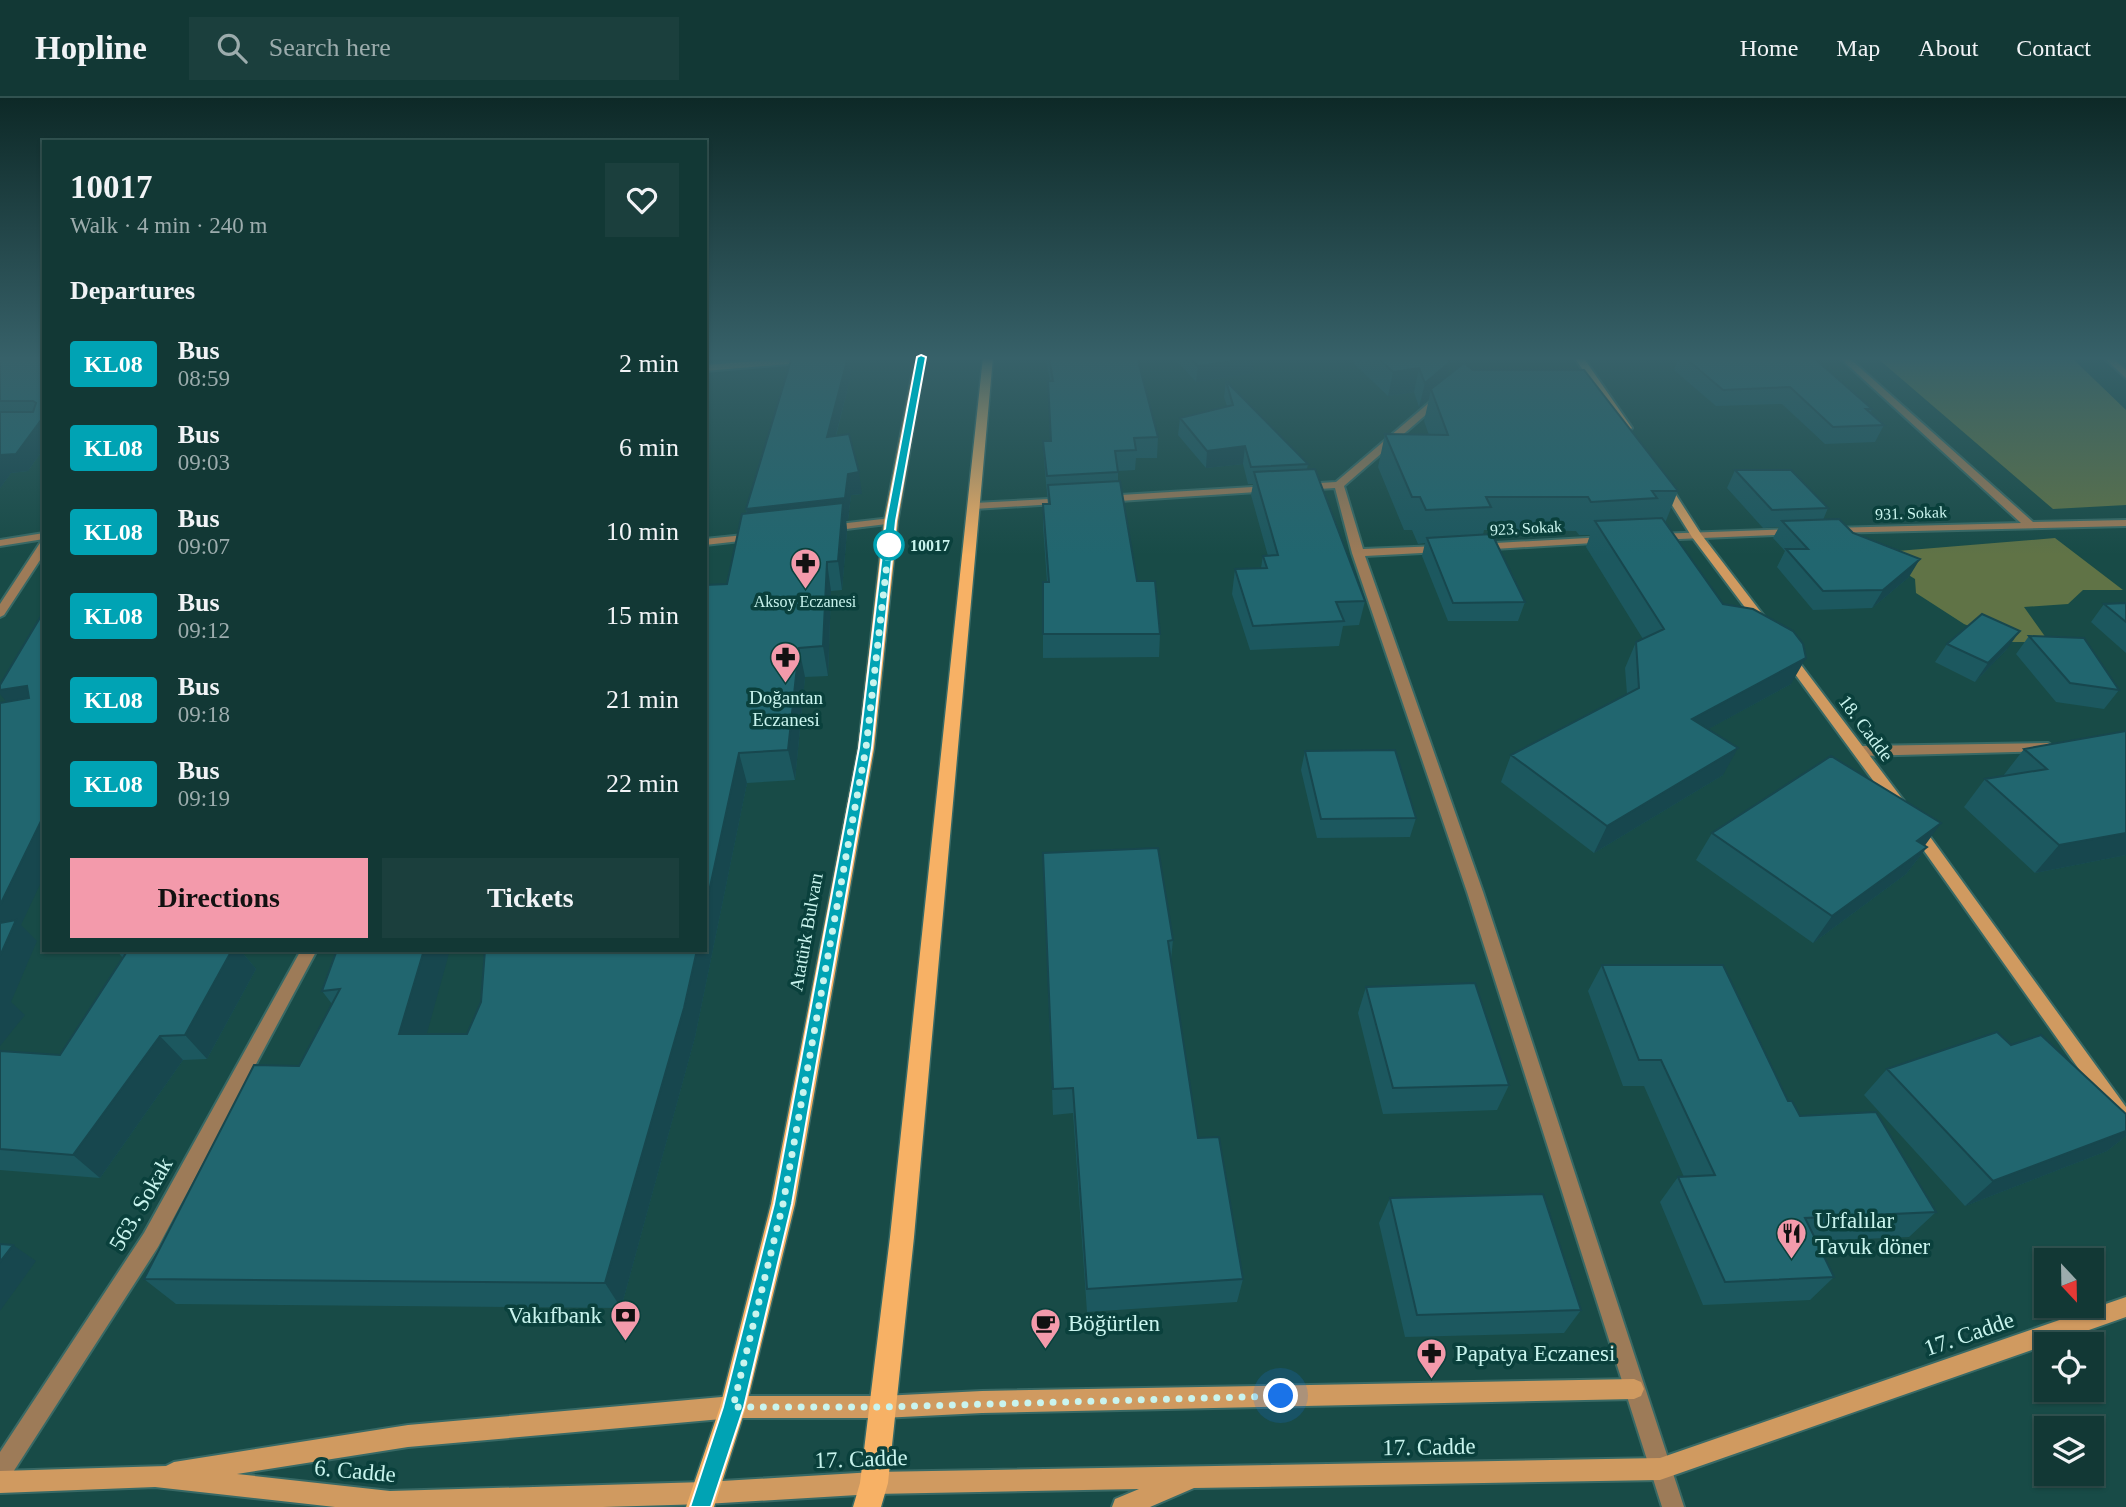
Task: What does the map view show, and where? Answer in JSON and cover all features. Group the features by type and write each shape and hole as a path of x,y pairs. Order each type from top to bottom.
{"main road":[{"name":"Atatürk Bulvarı","path":"703,1500 733,1407 783,1204 866,748 891,521 909,423"},
{"path":"871,1495 902,1237 982,423"},
{"path":"1622,423 1639,446"},
{"name":"18. Cadde","path":"1660,479 1696,535 1860,751 2126,1121"},
{"name":"17. Cadde","path":"703,1500 871,1495 1194,1477 1660,1469 2126,1307"},
{"path":"155,1475 408,1436 733,1407 882,1407 996,1402 1634,1389"},
{"name":"6. Cadde","path":"0,1482 155,1475 390,1503 703,1500"},
{"path":"1123,1507 1194,1477"}],"street":[{"path":"1096,499 1339,485 1411,423"},
{"path":"1916,423 2031,526"},
{"path":"1339,485 1358,553 1475,892 1673,1507"},
{"path":"974,506 1082,500"},
{"path":"811,530 891,521"},
{"name":"931. Sokak","path":"1822,531 2126,523"},
{"path":"1642,538 1808,532"},
{"path":"707,542 772,535"},
{"path":"0,543 42,536"},
{"name":"923. Sokak","path":"1466,547 1615,539"},
{"path":"0,613 42,548"},
{"path":"1358,553 1452,548"},
{"path":"1860,751 2056,748"},
{"name":"563. Sokak","path":"0,1472 151,1240 308,952"}],"green space":[{"path":"1953,423 2126,423 2126,505 2053,509"},
{"path":"2055,538 2123,590 2083,590 2068,604 2024,607 2049,642 2007,642 1964,624 1916,593 1915,579 1873,553"}],"building":[{"path":"0,423 39,423 16,454 0,455"},
{"path":"772,423 831,423 827,437 849,434 859,472 848,474 845,498 746,509"},
{"path":"1050,423 1154,423 1158,437 1134,438 1136,450 1115,451 1118,472 1047,476 1043,441 1051,441"},
{"path":"1184,423 1267,423 1308,464 1251,467 1245,446 1207,451"},
{"path":"1443,423 1625,423 1678,491 1652,491 1657,498 1591,502 1588,497 1486,497 1491,507 1426,510 1420,497 1412,497 1385,434 1448,435"},
{"path":"1828,423 1881,423 1884,425 1833,427"},
{"path":"1315,469 1365,601 1336,602 1344,621 1253,626 1235,569 1267,568 1263,556 1278,555 1254,472"},
{"path":"1735,470 1791,470 1828,508 1772,510"},
{"path":"1120,481 1137,581 1155,581 1160,634 1043,634 1043,582 1049,582 1043,504 1050,504 1048,485"},
{"path":"843,503 838,561 827,562 823,646 799,648 788,750 739,753 707,901 707,585 727,584 742,514"},
{"path":"1662,518 1723,604 1753,609 1793,631 1803,644 1806,658 1692,719 1738,748 1607,826 1511,755 1639,688 1636,642 1664,629 1595,521"},
{"path":"1839,519 1853,533 1920,559 1883,590 1823,591 1786,549 1808,549 1782,521"},
{"path":"1492,534 1525,602 1453,603 1427,538"},
{"path":"2126,603 2126,622 2104,604"},
{"path":"42,614 42,819 0,905 0,703 29,698 27,686 0,690 0,685"},
{"path":"1982,614 2020,631 1988,663 1947,644"},
{"path":"2029,636 2084,638 2119,690 2070,683"},
{"path":"2126,731 2126,833 2059,845 1985,779 2047,769 2024,749"},
{"path":"1395,750 1416,818 1321,819 1305,751"},
{"path":"1831,756 1941,823 1917,841 1927,847 1832,916 1712,833"},
{"path":"1158,848 1173,940 1168,941 1198,1138 1219,1137 1243,1279 1087,1289 1073,1088 1053,1089 1043,853"},
{"path":"16,920 0,956 0,923"},
{"path":"127,952 231,952 185,1035 160,1036 73,1155 0,1149 0,1051 60,1055"},
{"path":"336,952 423,952 399,1034 467,1034 481,1002 485,952 697,952 684,1008 605,1283 144,1279 254,1065 299,1066 340,989 322,991"},
{"path":"1602,965 1723,965 1788,1101 1792,1101 1800,1116 1876,1112 1936,1212 1805,1218 1834,1277 1725,1282 1678,1177 1715,1175 1661,1060 1639,1060"},
{"path":"1475,983 1509,1085 1393,1088 1366,987"},
{"path":"1997,1032 2011,1045 2041,1035 2126,1114 2126,1131 1993,1181 1887,1069"},
{"path":"1543,1194 1581,1310 1417,1315 1390,1198"},
{"path":"0,1244 13,1245 0,1262"}],"bus line":[{"name":"KL08","path":"700,1507 733,1407 783,1204 866,748 891,521 909,423"}],"place":[{"name":"10017","path":"889,545"},
{"name":"Aksoy Eczanesi","path":"805,591"},
{"name":"Doğantan Eczanesi","path":"786,685"},
{"name":"Urfalılar Tavuk döner","path":"1792,1260"},
{"name":"Vakıfbank","path":"625,1342"},
{"name":"Böğürtlen","path":"1045,1350"},
{"name":"Papatya Eczanesi","path":"1432,1380"}],"route":[{"path":"889,545 866,748 783,1204 733,1407 882,1407 982,1402 1281,1396"}]}
